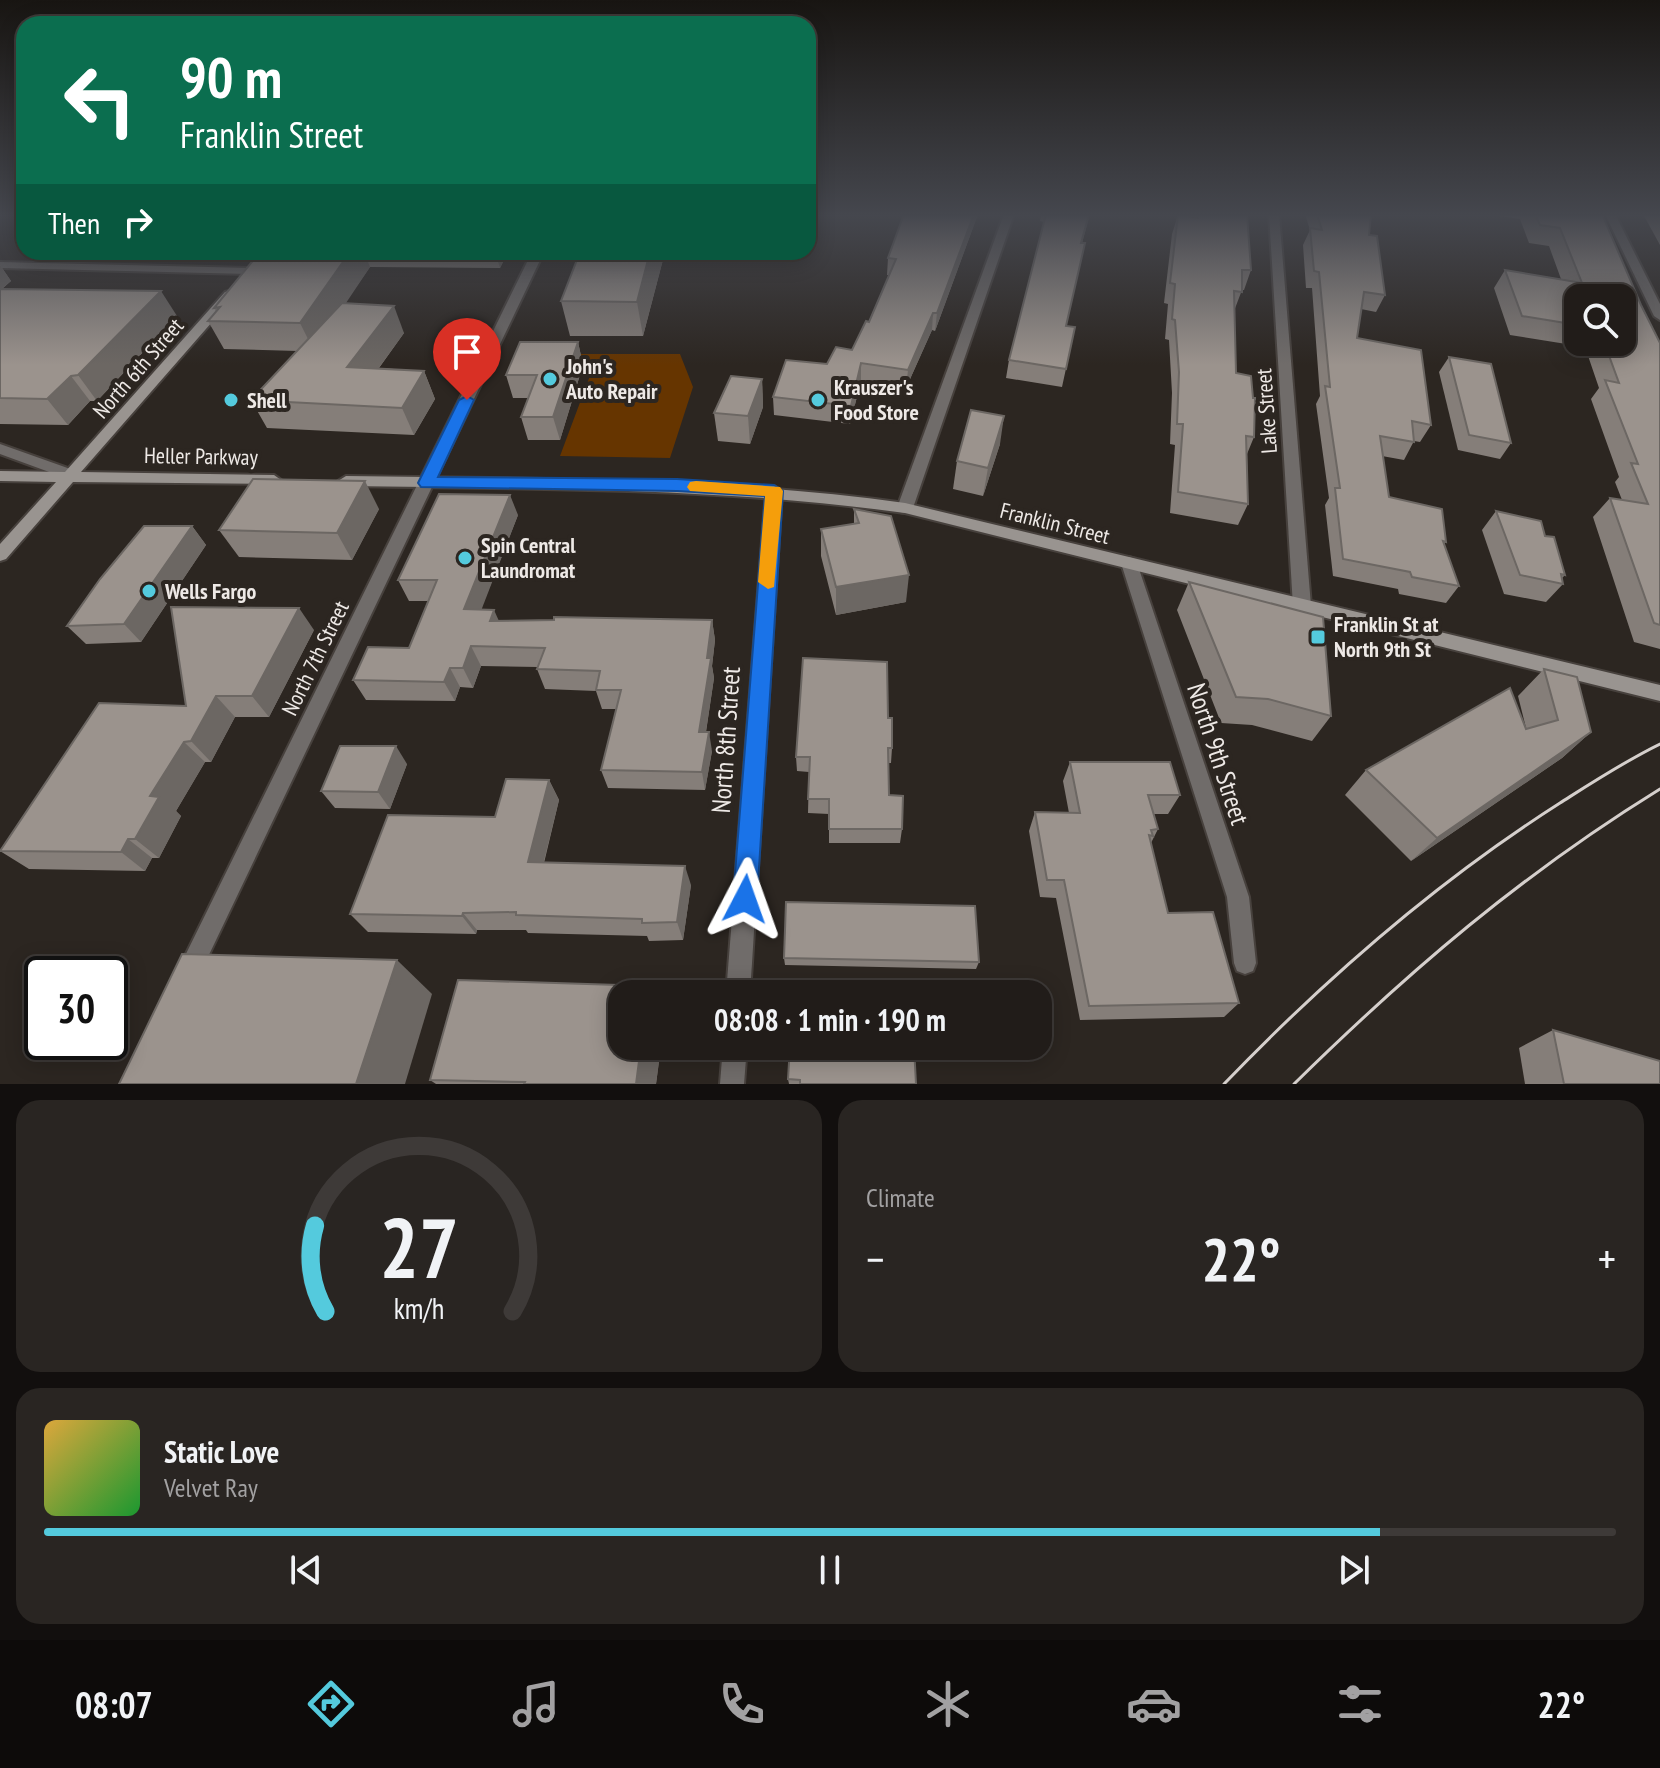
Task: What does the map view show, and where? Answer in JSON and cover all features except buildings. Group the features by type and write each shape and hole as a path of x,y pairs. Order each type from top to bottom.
{"main road":[{"name":"North 6th Street","path":"0,555 255,266"},
{"name":"Heller Parkway","path":"0,476 294,480"},
{"path":"323,481 427,483"},
{"name":"Franklin Street","path":"427,483 677,485 774,491 905,508 1660,693"}],"street":[{"path":"0,265 255,266"},
{"name":"North 7th Street","path":"182,986 532,265"},
{"path":"905,508 991,265"},
{"name":"Lake Street","path":"1278,265 1302,606"},
{"path":"1635,265 1660,316"},
{"name":"Heller Parkway","path":"0,449 71,475"},
{"name":"North 8th Street","path":"739,980 774,491"},
{"name":"North 9th Street","path":"1129,563 1238,897 1245,963"},
{"path":"732,1084 734,1060"}],"shaded area":[{"path":"532,354 680,354 693,387 670,458 560,456 594,365 530,363"}],"tram line":[{"path":"1224,1084 1342,969 1426,899 1514,833 1660,744"},
{"path":"1294,1084 1468,926 1560,855 1660,789"}],"slow traffic":[{"path":"696,487 774,491 768,582"}],"place":[{"name":"John's Auto Repair","path":"550,379"},
{"name":"Shell","path":"231,400"},
{"name":"Krauszer's Food Store","path":"818,400"},
{"name":"Spin Central Laundromat","path":"465,558"},
{"name":"Wells Fargo","path":"149,591"},
{"name":"Franklin St at North 9th St","path":"1318,637"}],"route":[{"path":"467,400 427,483 677,485 774,491 745,899"}]}
